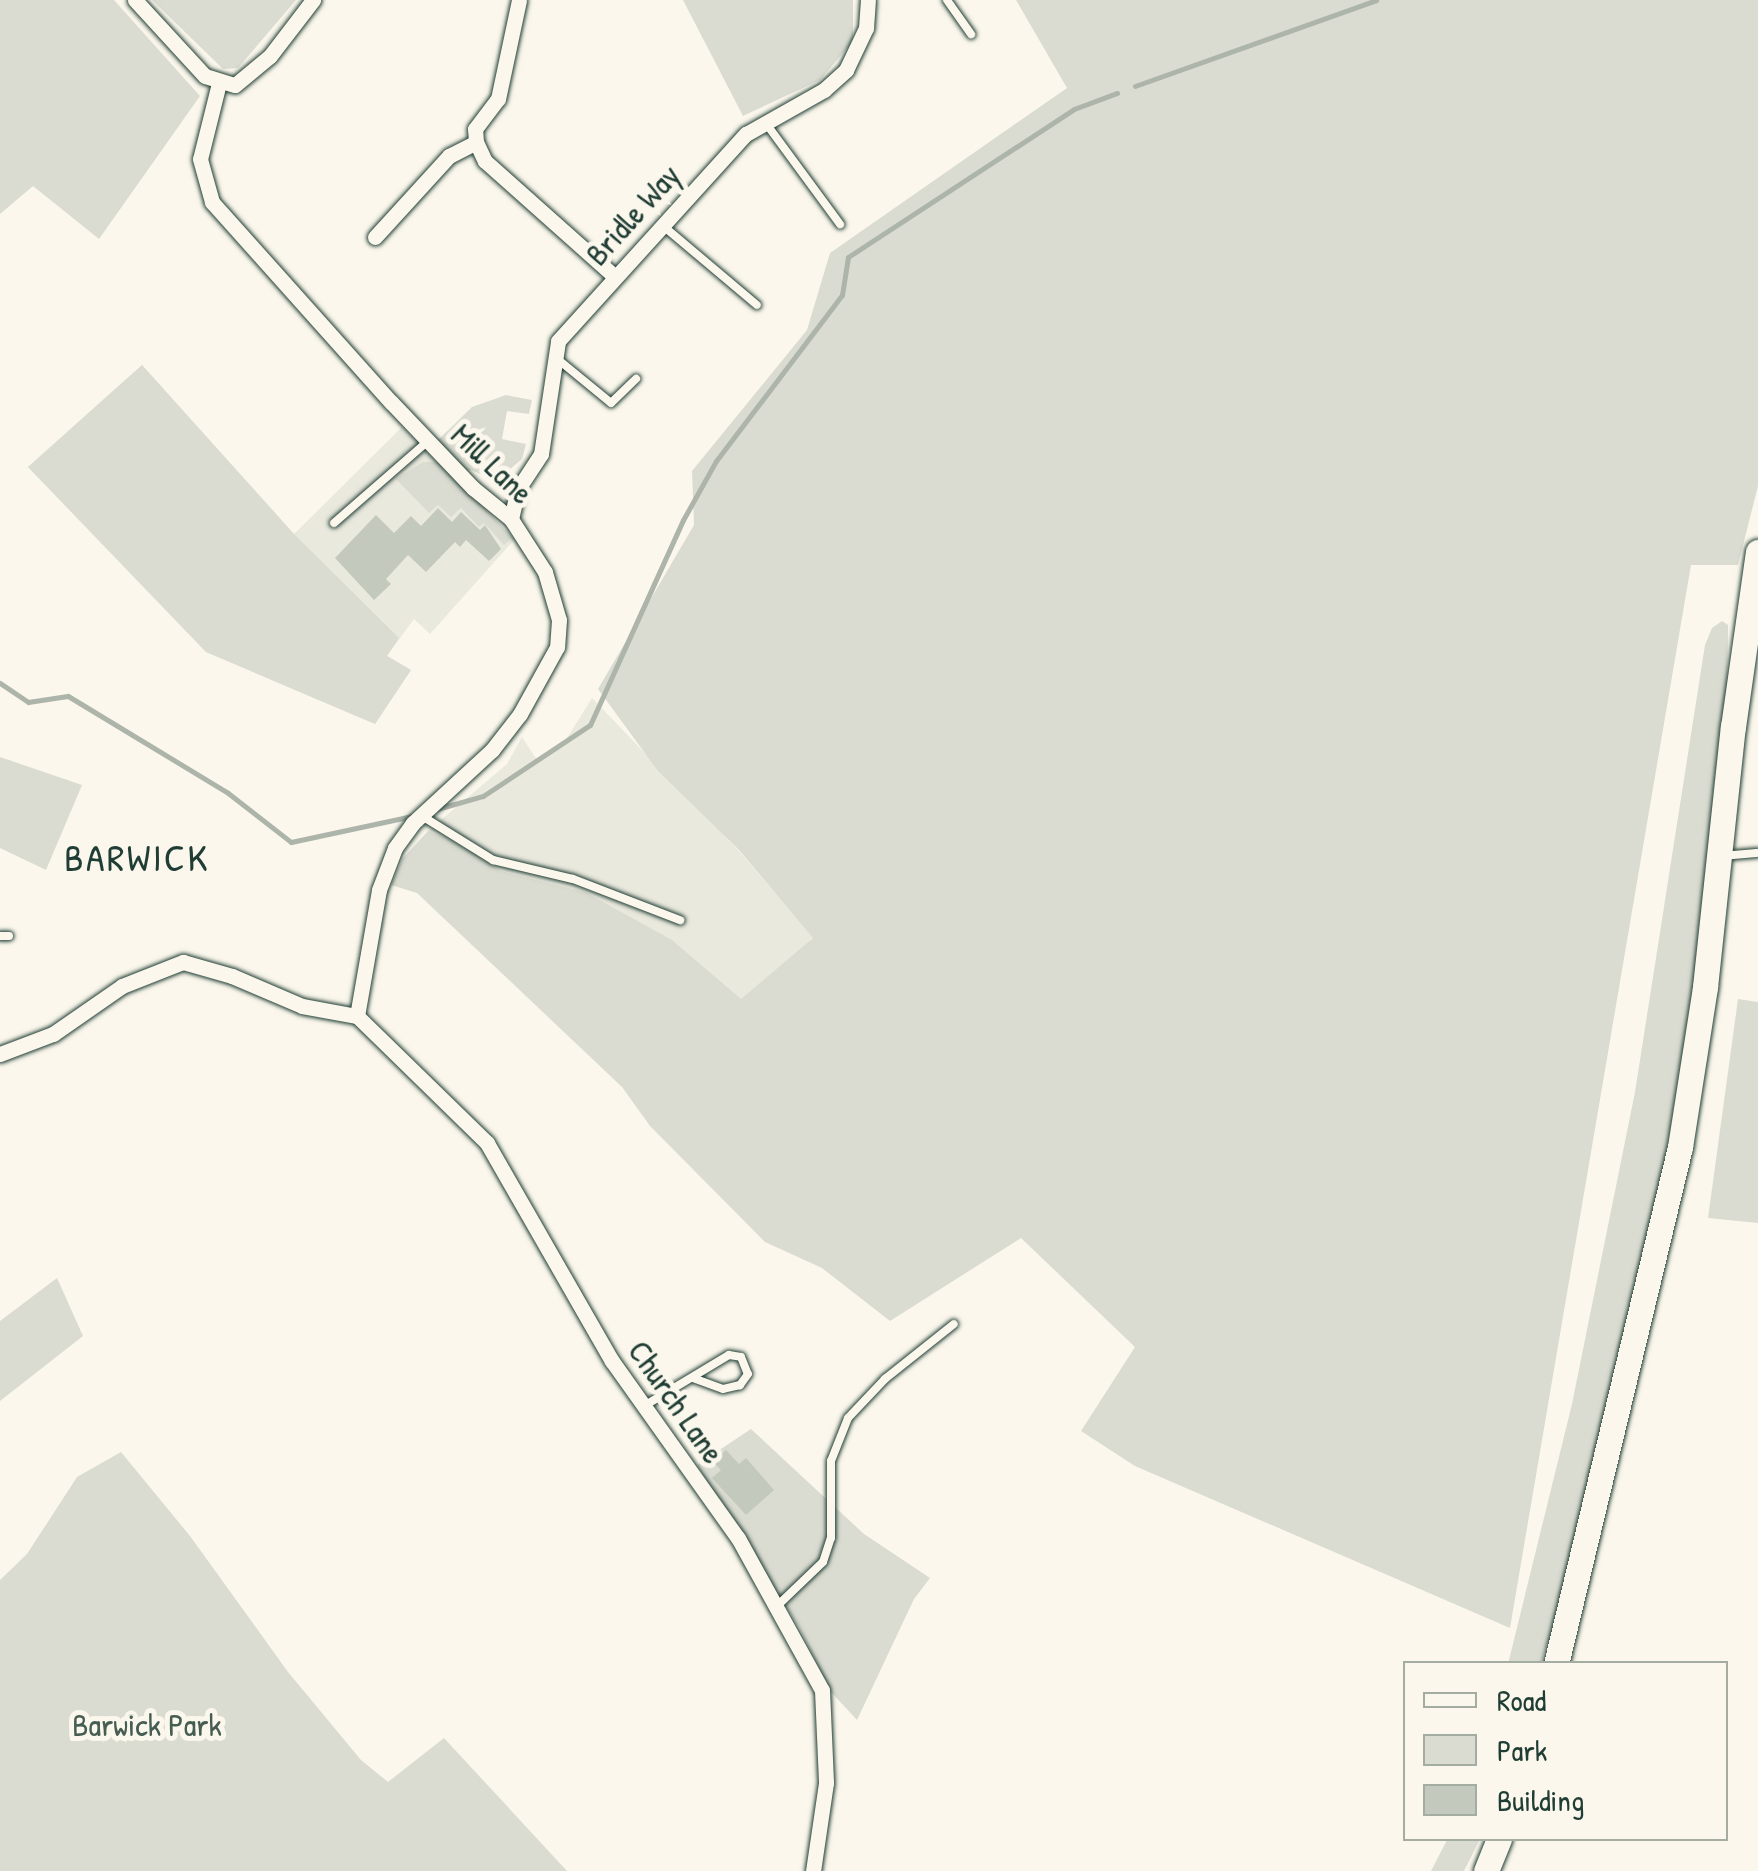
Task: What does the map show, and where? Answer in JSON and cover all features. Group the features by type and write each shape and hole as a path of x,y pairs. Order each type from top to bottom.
{"highway":[{"path":"1557,1661 1676,1164 1704,987 1758,552"},
{"path":"1486,1871 1498,1841"}],"street":[{"path":"135,0 205,76 219,84 235,85 250,77 313,0"},
{"path":"518,0 498,99 475,129 476,142 484,160 616,277"},
{"name":"Bridle Way","path":"511,518 518,489 540,454 558,341 722,157 765,122 824,90 846,70 866,28 868,0"},
{"name":"Mill Lane","path":"219,84 200,159 212,202 274,276 428,441 474,488 511,518 529,543 554,596 559,620 558,647 520,714 492,750 394,848 379,890 357,1016"},
{"path":"374,237 448,156 476,142"},
{"path":"0,1054 52,1034 122,986 183,962 232,976 302,1006 357,1016"},
{"name":"Church Lane","path":"357,1016 487,1144 612,1360 738,1538 822,1690 826,1782 813,1871"}],"lane":[{"path":"948,0 971,34"},
{"path":"765,122 840,224"},
{"path":"662,225 757,305"},
{"path":"555,358 611,403 636,379"},
{"path":"334,523 428,441"},
{"path":"422,816 493,860 573,879 680,920"},
{"path":"1718,856 1758,854"},
{"path":"776,1607 824,1562 831,1538 831,1461 848,1418 885,1379 954,1324"},
{"path":"644,1406 693,1378 734,1355 746,1363 748,1374 740,1385 723,1389 693,1378"}],"shaded area":[{"path":"142,365 294,534 402,427 515,539 430,634 414,619 387,656 411,670 375,724 206,652 28,467"},
{"path":"592,698 738,850 813,937 747,1005 585,892 501,871 452,840 428,831 507,764 522,737 537,760 562,746"}],"green space":[{"path":"0,0 114,0 200,96 99,239 33,186 0,214"},
{"path":"152,0 296,0 238,68 223,69"},
{"path":"683,0 853,0 853,41 820,80 743,116"},
{"path":"1016,0 1758,0 1758,486 1738,565 1691,565 1510,1628 1135,1466 1081,1431 1135,1347 1021,1238 890,1321 822,1268 765,1242 650,1126 622,1087 417,893 391,885 403,858 428,831 452,840 501,871 585,892 672,940 741,999 813,938 739,850 658,771 598,689 694,525 692,471 807,330 830,253 1067,88"},
{"path":"142,365 294,534 399,638 387,656 411,670 375,724 206,652 28,467"},
{"path":"506,395 532,400 529,414 507,411 502,439 526,444 522,459 496,481 471,470 466,473 437,441 472,407"},
{"path":"423,462 436,462 448,469 512,538 504,545 484,523 479,527 461,508 451,517 438,505 429,513 396,479"},
{"path":"1722,621 1728,625 1727,702 1702,949 1658,1199 1556,1635 1547,1643 1542,1661 1509,1661 1572,1404 1635,1092 1705,645 1712,628"},
{"path":"0,757 82,785 46,870 0,848"},
{"path":"1738,999 1758,1002 1758,1223 1708,1218"},
{"path":"57,1278 83,1336 0,1401 0,1321"},
{"path":"751,1429 864,1534 930,1578 914,1599 857,1720 831,1692 799,1627 697,1465"},
{"name":"Barwick Park","path":"121,1452 190,1536 288,1672 361,1760 388,1782 444,1738 567,1871 0,1871 0,1580 27,1554 77,1477"},
{"path":"1446,1841 1479,1841 1464,1871 1431,1871"}],"building":[{"path":"438,508 452,522 461,512 480,530 485,525 501,549 489,561 466,540 460,547 455,542 426,572 408,555 386,579 391,584 374,600 335,558 376,515 394,533 411,516 421,526"},
{"path":"726,1450 739,1464 746,1458 774,1490 746,1515 712,1478 721,1470 713,1462"}],"waterway":[{"path":"1135,86 1376,0"},
{"path":"437,809 483,796 590,725 683,520 716,461 842,295 848,257 1074,109 1117,93"},
{"path":"0,683 28,702 68,696 228,793 291,842 412,816"}],"district":[{"name":"BARWICK","path":"137,858"}]}
